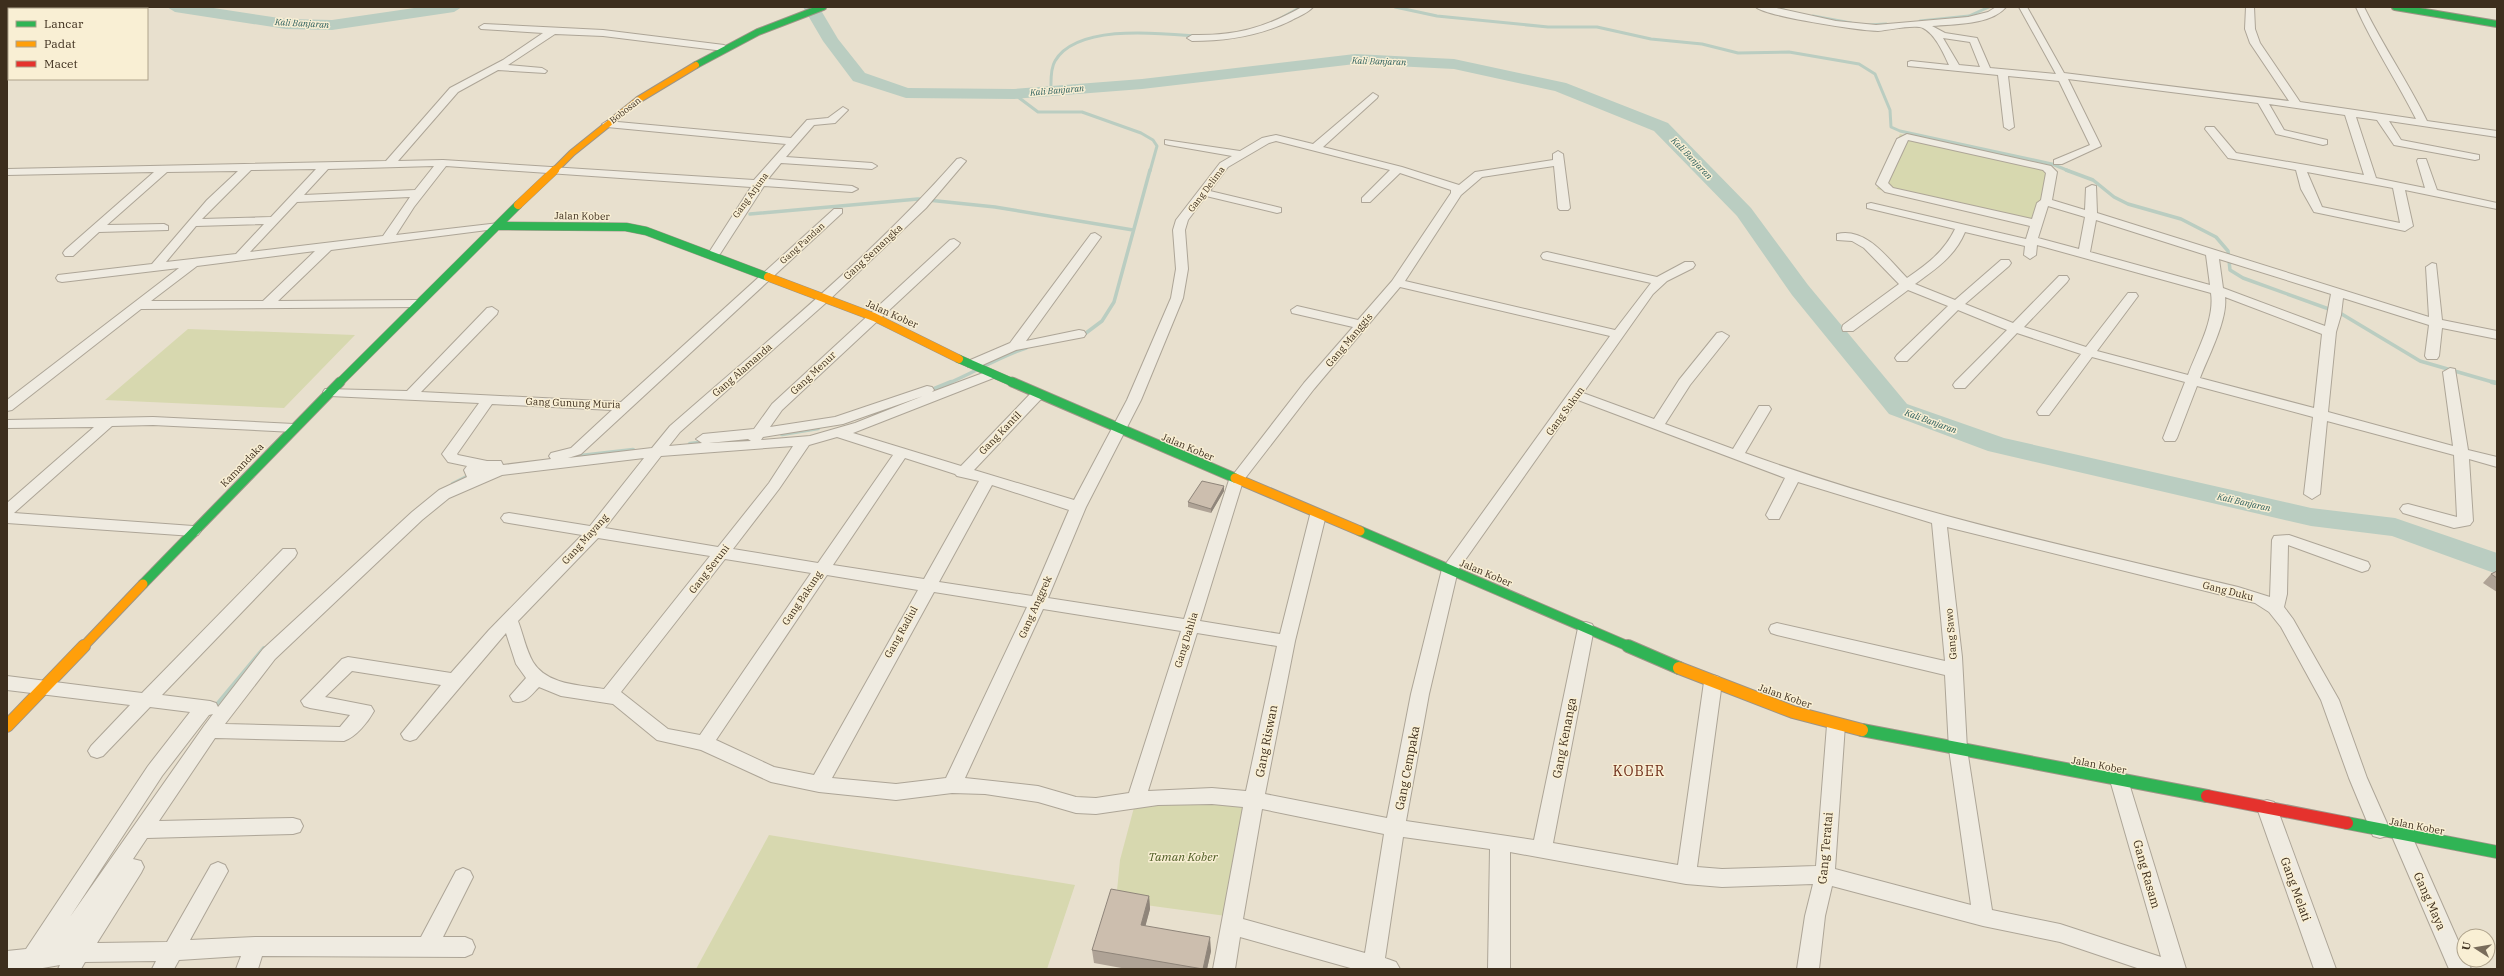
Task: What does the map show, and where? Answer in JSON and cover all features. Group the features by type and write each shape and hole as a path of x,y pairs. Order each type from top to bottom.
{"street":[{"name":"Bobosan","path":"499,226 554,171 607,124 638,100 724,48 773,24 823,7"},
{"path":"1192,38 1213,39 1250,34 1270,29 1309,7"},
{"path":"1760,7 1836,24 1866,28 1928,27 1968,20 1991,14 2001,7"},
{"path":"2023,7 2062,77 2096,146 2058,162"},
{"path":"2250,7 2250,29 2255,43 2297,105"},
{"path":"2360,7 2370,31 2405,86 2423,123"},
{"path":"2395,7 2497,24"},
{"path":"484,27 603,33 724,48"},
{"path":"1928,27 1946,49 1955,68"},
{"path":"1928,27 1945,36 1974,40 1986,71"},
{"path":"388,165 454,90 497,67 553,31"},
{"path":"1911,64 2062,77 2261,100 2497,134"},
{"path":"497,67 542,71"},
{"path":"2003,73 2009,127"},
{"path":"1316,147 1340,123 1373,96"},
{"path":"2261,100 2280,132 2323,142"},
{"name":"Gang Arjuna","path":"714,254 733,219 758,183 793,141 811,122 831,121 843,110"},
{"path":"2349,112 2371,180"},
{"path":"2381,117 2394,140 2398,143 2475,157"},
{"path":"607,124 793,141"},
{"path":"2210,129 2232,156 2371,180 2497,206"},
{"path":"2031,246 2043,203 2046,202 2052,172 2047,168 1906,137 1902,140 1882,184 1889,190 2036,224"},
{"name":"Gang Delima","path":"1118,429 1134,400 1177,298 1182,269 1179,230 1182,220 1224,165 1240,154 1266,140 1276,138 1316,147 1452,186 1456,188 1456,194"},
{"path":"1169,142 1240,154"},
{"name":"Gang Manggis","path":"1236,480 1280,422 1397,283 1456,194 1479,174 1558,158 1564,208"},
{"path":"777,160 872,166"},
{"name":"Gang Semangka","path":"824,298 926,202 961,160"},
{"path":"2422,161 2432,193"},
{"path":"387,239 419,193 443,163"},
{"path":"7,172 246,169 443,163 852,189"},
{"path":"240,256 324,167"},
{"path":"2300,167 2307,190 2316,208 2320,211 2405,228 2407,226 2398,186"},
{"path":"156,266 193,223 246,169"},
{"path":"69,253 163,170"},
{"path":"1366,200 1398,170"},
{"path":"2084,254 2091,214 2092,188"},
{"path":"1202,192 1277,210"},
{"path":"293,199 419,193"},
{"path":"2046,202 2091,214 2436,323 2497,335"},
{"path":"1871,206 2031,246 2084,254 2219,292 2329,332"},
{"name":"Gang Pandan","path":"766,276 838,211"},
{"path":"193,223 273,220"},
{"path":"62,278 499,226"},
{"name":"Jalan Kober","path":"499,226 636,228 714,254 766,276 874,317 980,368 1118,429 1713,682 1836,725 2497,852"},
{"name":"Kamandaka","path":"7,726 193,531 416,304 499,226"},
{"path":"97,229 164,228"},
{"path":"1848,328 1940,260 1953,246 1961,228"},
{"path":"754,438 805,440 839,433 926,401 1013,347 1096,237"},
{"path":"1841,237 1854,238 1868,245 1907,285 2014,328 2091,353 2497,462"},
{"name":"Gang Menur","path":"754,438 777,408 954,243"},
{"path":"267,304 327,247"},
{"path":"2170,438 2211,332 2219,303 2219,292 2213,252"},
{"path":"1547,256 1659,281"},
{"path":"7,407 195,262"},
{"path":"1902,358 1956,305 2005,263"},
{"name":"Gang Sukun","path":"1450,569 1577,395 1618,334 1659,281 1689,265"},
{"path":"2432,266 2436,323 2432,356"},
{"name":"Gang Gunung Muria","path":"330,392 624,406 766,276"},
{"path":"1960,385 2063,279"},
{"path":"1397,283 1618,334"},
{"path":"2312,494 2322,415 2329,332 2338,291"},
{"path":"2044,412 2091,353 2132,296"},
{"name":"Gang Alamanda","path":"660,448 675,429 824,298"},
{"path":"139,304 416,304"},
{"path":"1297,310 1361,324"},
{"path":"410,396 492,311"},
{"path":"1013,347 1080,334"},
{"path":"1657,426 1684,383 1722,336"},
{"path":"489,400 449,454 453,459 476,473 660,448 694,448 754,438 838,421 940,386 980,368"},
{"path":"2408,509 2454,523 2465,521 2461,452 2450,372"},
{"name":"Gang Kantil","path":"962,473 1038,394"},
{"name":"Gang Duku","path":"1577,395 1736,456 1939,520 2063,552 2260,599 2275,608 2287,623 2330,700 2358,778 2380,830"},
{"path":"49,960 155,771 215,707 269,654 417,516 444,494 476,473 574,452 624,406"},
{"path":"1736,456 1764,409"},
{"path":"7,424 153,421 294,428"},
{"path":"7,511 108,422"},
{"name":"Gang Anggrek","path":"952,785 1038,602 1078,507 1118,429"},
{"path":"839,433 987,481 1078,507"},
{"name":"Gang Seruni","path":"609,695 774,486 805,440"},
{"name":"Gang Mayang","path":"410,734 495,634 510,621 593,533 660,448"},
{"name":"Gang Bakung","path":"704,743 821,569 901,454"},
{"path":"1774,515 1794,475"},
{"name":"Gang Dahlia","path":"1136,800 1236,480"},
{"name":"Gang Radiul","path":"819,784 927,585 987,481"},
{"name":"Gang Riswan","path":"1224,969 1233,926 1254,800 1287,641 1318,515"},
{"path":"7,518 193,531"},
{"path":"509,518 593,533 1287,641"},
{"name":"Gang Sawo","path":"1939,520 1954,670 1958,749 1984,917"},
{"path":"2275,608 2279,594 2280,540 2289,540 2362,566"},
{"path":"97,751 289,553"},
{"name":"Gang Cempaka","path":"1379,968 1396,828 1420,694 1450,569"},
{"path":"510,621 525,664 536,678 562,689 609,695 618,698 663,735 704,743 772,774 819,784 896,792 952,785 1012,789 1038,794 1076,805 1096,806 1184,795 1254,800 1396,828 1542,848 1686,875 1722,878 1762,875 1825,876 1984,917 2060,933 2169,969"},
{"name":"Gang Kenanga","path":"1542,848 1586,628"},
{"path":"1777,629 1954,670"},
{"path":"210,731 344,734 365,711 310,701 348,664 455,680"},
{"path":"519,696 536,678"},
{"path":"1686,875 1713,682"},
{"path":"7,684 45,687 143,702 215,707"},
{"path":"49,960 142,830 210,731 215,707"},
{"name":"Gang Teratai","path":"1808,969 1815,916 1825,876 1836,725"},
{"name":"Gang Rasam","path":"2119,780 2175,969"},
{"name":"Gang Melati","path":"2267,808 2325,969"},
{"path":"142,830 293,826"},
{"name":"Gang Maya","path":"2401,834 2460,969"},
{"path":"1499,969 1500,842"},
{"path":"49,960 134,867"},
{"path":"163,969 218,871"},
{"path":"427,947 462,877"},
{"path":"1233,926 1379,968"},
{"path":"7,961 49,960 255,946 465,947"},
{"path":"247,969 255,946"}],"green space":[{"path":"1900,134 2053,167 2035,226 1877,189"},
{"path":"188,329 355,335 284,408 105,400"},
{"name":"Taman Kober","path":"1136,800 1254,805 1226,916 1116,901 1120,860"},
{"path":"769,835 1075,885 1047,969 696,969"}],"building":[{"path":"1202,481 1224,486 1211,509 1188,502"},
{"path":"2497,571 2497,578 2491,574"},
{"path":"1111,889 1149,896 1141,925 1210,937 1203,969 1092,950"}],"waterway":[{"name":"Kali Banjaran","path":"175,7 286,24 332,25 454,7"},
{"name":"Kali Banjaran","path":"811,7 831,41 859,77 906,93 1014,94 1142,84 1355,59 1454,64 1560,87 1661,127 1744,212 1800,290 1898,409 1997,445 2311,517 2395,527 2497,564"},
{"path":"1283,17 1301,7"},
{"path":"1395,7 1437,16 1548,27 1597,27 1651,39 1702,44 1738,53 1789,52 1859,64 1875,74 1890,110 1891,127 1900,131 2052,164 2069,171"},
{"path":"1774,7 1784,10"},
{"path":"1920,21 1969,16 1989,7"},
{"path":"1813,16 1851,23"},
{"path":"1868,25 1886,24"},
{"path":"1051,91 1053,64 1066,49 1081,41 1099,36 1140,33 1195,36"},
{"path":"1014,94 1038,112 1082,112 1141,133 1153,140 1157,146 1150,171"},
{"path":"1082,336 1102,321 1114,302 1150,170"},
{"path":"2066,170 2093,180 2114,197 2128,204 2181,219 2216,237 2228,251 2230,270 2243,278 2340,313 2420,361 2494,382"},
{"path":"750,214 918,199 995,207 1133,230"},
{"path":"949,383 1026,348"},
{"path":"929,391 951,382"},
{"path":"782,434 818,428"},
{"path":"690,444 707,442"},
{"path":"563,458 633,450"},
{"path":"453,484 471,475"},
{"path":"214,709 264,649"}],"traffic: fast":[{"path":"696,65 758,32 823,7"},
{"path":"2395,7 2497,24"},
{"path":"143,584 416,304 518,205"},
{"path":"499,226 626,227 646,231 768,277"},
{"path":"959,359 1235,478"},
{"path":"1360,531 1679,668"},
{"path":"1862,730 2207,796"},
{"path":"2347,823 2497,852"}],"traffic: slow":[{"path":"518,205 572,153 638,100 696,65"},
{"path":"768,277 874,317 959,359"},
{"path":"1235,478 1360,531"},
{"path":"7,726 143,584"},
{"path":"1679,668 1793,712 1862,730"}],"traffic: jam":[{"path":"2207,796 2347,823"}],"district":[{"name":"KOBER","path":"1639,771"}]}
